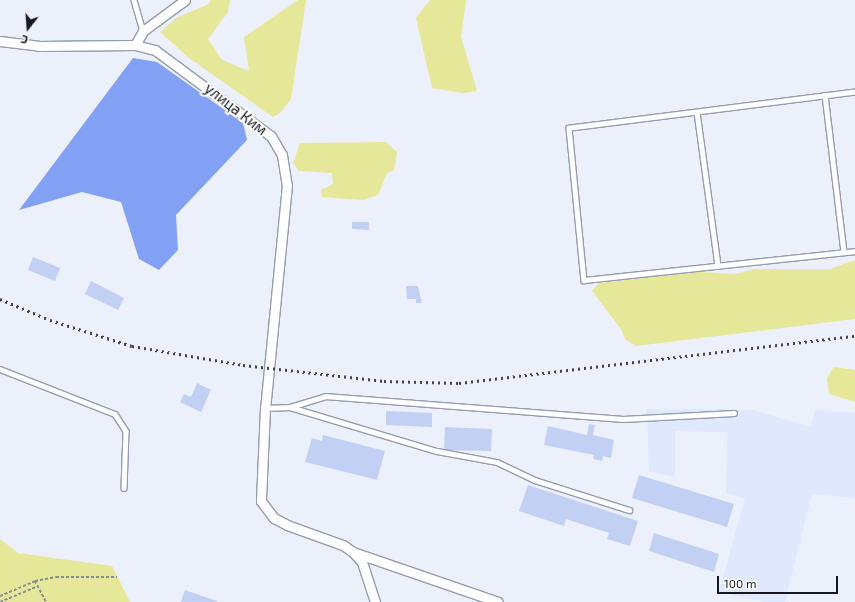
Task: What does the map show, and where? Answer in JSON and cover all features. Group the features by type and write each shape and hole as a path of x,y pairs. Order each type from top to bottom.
{"street":[{"path":"135,45 143,31 185,0"},
{"name":"улица Ким","path":"0,41 38,46 135,45 164,54 256,122 271,136 282,155 287,185 268,369 259,489 264,508 280,521 343,545 353,552 498,602"},
{"path":"353,552 362,562 375,602"}],"lane":[{"path":"134,0 143,31"},
{"path":"855,92 569,128 584,280 855,251"},
{"path":"824,96 844,252"},
{"path":"697,112 718,266"},
{"path":"0,369 115,414 126,431 124,488"},
{"path":"265,408 290,407 325,396 623,419 734,414"},
{"path":"290,407 437,451 497,462 535,480 629,510"}],"path":[{"path":"0,596 35,581 56,577 117,577"},
{"path":"35,581 46,602"},
{"path":"0,602 38,586"}],"shaded area":[{"path":"647,409 753,410 811,427 815,410 855,413 855,498 812,494 785,602 765,602 719,592 745,498 726,493 727,432 675,431 675,477 649,471"}],"green space":[{"path":"211,0 230,0 228,12 208,39 222,60 249,71 244,37 298,0 306,0 291,99 280,113 273,117 189,58 160,32 176,18 209,4"},
{"path":"430,0 466,0 461,37 477,91 463,93 432,88 416,18"},
{"path":"386,142 397,152 394,170 387,173 378,195 363,200 322,197 321,190 333,184 332,173 299,171 293,163 300,143"},
{"path":"855,260 855,319 636,346 625,339 621,329 592,291 599,283 699,272 736,274 754,269 830,269"},
{"path":"834,367 855,370 855,402 829,394 827,378"},
{"path":"0,539 18,553 112,566 130,602 0,602"}],"water":[{"path":"133,58 157,62 243,123 247,140 176,215 178,250 159,270 139,259 121,202 82,192 19,210"}],"building":[{"path":"352,222 369,222 369,230 352,229"},
{"path":"33,257 60,268 55,281 28,270"},
{"path":"91,281 124,298 118,310 85,294"},
{"path":"406,286 418,286 422,303 416,303 416,299 407,299"},
{"path":"197,383 211,390 201,412 180,402 184,394 191,397"},
{"path":"386,411 432,413 432,427 386,425"},
{"path":"589,424 595,425 593,435 614,440 611,458 603,456 602,461 593,459 594,455 544,445 548,426 587,435"},
{"path":"445,427 492,429 491,451 444,450"},
{"path":"323,435 385,451 377,480 305,462 312,438 322,441"},
{"path":"639,475 734,504 727,527 632,498"},
{"path":"528,485 638,521 630,546 607,539 609,533 566,519 564,526 519,511"},
{"path":"654,533 719,554 714,572 649,551"},
{"path":"185,590 217,601 217,602 181,602"}],"railway":[{"path":"0,299 50,320 132,346 243,365 384,381 459,383 855,336"}]}
